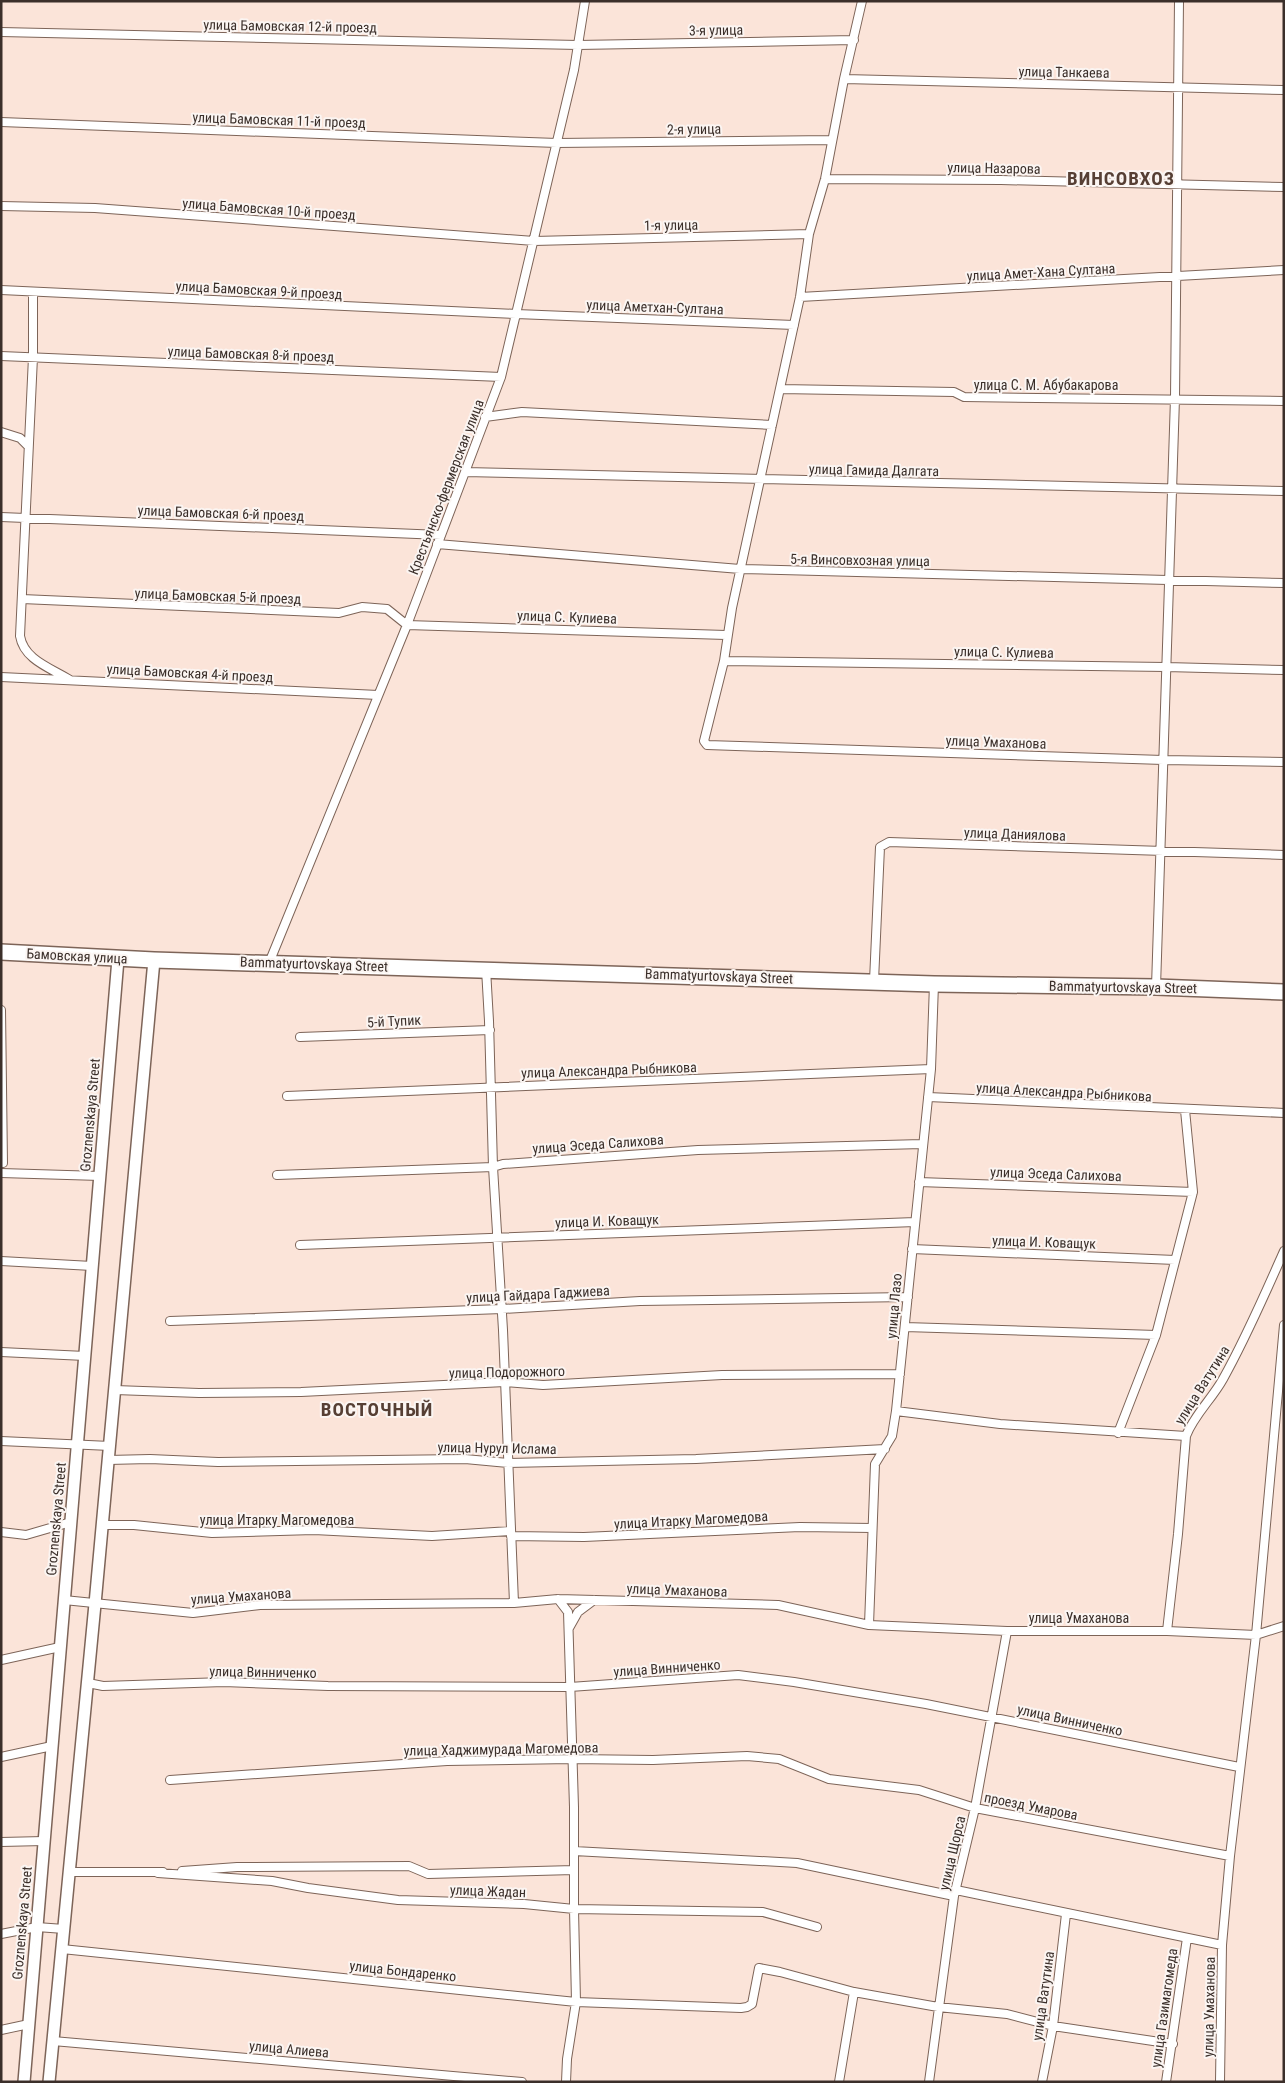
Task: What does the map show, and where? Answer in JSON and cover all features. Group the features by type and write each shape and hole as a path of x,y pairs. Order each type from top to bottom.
{"highway":[{"name":"Бамовская улица","path":"1,952 154,960"},
{"name":"Bammatyurtovskaya Street","path":"154,960 934,984 1156,987 1284,992"}],"street":[{"name":"Крестьянско-фермерская улица","path":"269,963 407,624 500,377 557,143 578,45 585,1"},
{"path":"724,660 726,635 800,297 809,234 825,179 844,80 862,1"},
{"path":"1156,987 1175,398 1179,1"},
{"name":"улица Бамовская 12-й проезд","path":"1,32 578,45"},
{"name":"3-я улица","path":"578,45 854,40"},
{"name":"улица Танкаева","path":"844,80 1284,90"},
{"name":"улица Бамовская 11-й проезд","path":"1,122 557,143"},
{"name":"2-я улица","path":"557,143 832,140"},
{"name":"улица Назарова","path":"825,179 1001,180 1284,186"},
{"name":"улица Бамовская 10-й проезд","path":"1,206 95,208 534,241"},
{"name":"1-я улица","path":"534,241 809,234"},
{"name":"улица Амет-Хана Султана","path":"800,297 1284,270"},
{"name":"улица Бамовская 9-й проезд","path":"1,290 516,314"},
{"path":"33,292 33,358 28,446 27,518 20,636 22,646 34,658 70,680"},
{"name":"улица Аметхан-Султана","path":"516,314 794,325"},
{"name":"улица Бамовская 8-й проезд","path":"1,356 500,377"},
{"name":"улица С. М. Абубакарова","path":"780,389 954,392 964,397 1175,398 1284,401"},
{"path":"485,417 522,412 772,425"},
{"path":"1,432 20,438 28,446"},
{"name":"улица Гамида Далгата","path":"465,472 1284,492"},
{"name":"улица Бамовская 6-й проезд","path":"1,517 441,534"},
{"name":"5-я Винсовхозная улица","path":"437,544 740,569 1284,583"},
{"name":"улица Бамовская 5-й проезд","path":"22,599 339,613 362,608 387,609 407,624"},
{"name":"улица С. Кулиева","path":"407,624 726,635"},
{"name":"улица С. Кулиева","path":"724,660 1284,670"},
{"name":"улица Умаханова","path":"724,660 704,741 707,745 1163,760 1284,762"},
{"name":"улица Бамовская 4-й проезд","path":"1,677 378,695"},
{"name":"улица Даниялова","path":"874,981 880,847 889,842 1284,856"},
{"name":"Groznenskaya Street","path":"24,2082 118,959"},
{"path":"50,2082 154,960"},
{"path":"486,969 490,1030 493,1167 502,1308 514,1603"},
{"name":"улица Лазо","path":"868,1625 875,1464 892,1436 896,1412 922,1144 932,1069 934,984"},
{"path":"1,1010 2,1164"},
{"name":"5-й Тупик","path":"300,1037 490,1030"},
{"name":"улица Александра Рыбникова","path":"287,1096 932,1069"},
{"name":"улица Александра Рыбникова","path":"928,1097 1284,1114"},
{"path":"1118,1433 1156,1335 1193,1192 1185,1110"},
{"name":"улица Эседа Салихова","path":"277,1175 493,1167 503,1164 698,1150 922,1144"},
{"path":"1,1172 100,1176"},
{"name":"улица Эседа Салихова","path":"919,1182 1193,1192"},
{"name":"улица И. Коващук","path":"300,1244 915,1222"},
{"name":"улица И. Коващук","path":"912,1249 1175,1260"},
{"name":"улица Ватутина","path":"1167,1631 1178,1534 1186,1436 1190,1426 1222,1382 1245,1339 1284,1251"},
{"path":"1,1261 92,1266"},
{"name":"улица Гайдара Гаджиева","path":"170,1322 640,1301 908,1297"},
{"name":"улица Умаханова","path":"1220,2082 1222,1945 1239,1767 1256,1635 1284,1325"},
{"path":"905,1327 1156,1335"},
{"path":"1,1352 85,1356"},
{"name":"улица Подорожного","path":"115,1390 199,1393 301,1392 505,1382 544,1385 722,1375 900,1374"},
{"path":"896,1412 1000,1424 1186,1436"},
{"path":"1,1440 110,1446"},
{"name":"улица Нурул Ислама","path":"108,1460 150,1459 227,1462 465,1459 508,1463 696,1460 885,1449"},
{"path":"1,1532 26,1534 71,1522"},
{"name":"улица Итарку Магомедова","path":"103,1525 134,1525 212,1533 314,1530 432,1536 511,1534 584,1537 800,1526 872,1528"},
{"path":"558,1599 568,1612 574,1850 576,2002 567,2059 566,2082"},
{"name":"улица Умаханова","path":"64,1600 193,1613 260,1604 514,1603 558,1599 778,1605 868,1625 1007,1630 1167,1631 1256,1635 1284,1626"},
{"path":"568,1629 578,1612 594,1600"},
{"name":"улица Щорса","path":"929,2082 955,1893 975,1808 1007,1630"},
{"path":"1,1660 60,1647"},
{"name":"улица Винниченко","path":"88,1683 103,1686 224,1682 328,1686 570,1687 738,1675 803,1684 991,1717 1239,1767"},
{"path":"1,1757 52,1746"},
{"name":"улица Хаджимурада Магомедова","path":"170,1780 447,1761 572,1758 654,1760 747,1756 779,1759 829,1779"},
{"name":"проезд Умарова","path":"829,1779 919,1790 975,1808 1230,1856"},
{"path":"1,1842 44,1841"},
{"path":"574,1850 797,1863 1222,1945"},
{"path":"70,1872 158,1872 237,1867 409,1866 428,1874 574,1870"},
{"name":"улица Жадан","path":"158,1872 272,1881 308,1888 398,1900 524,1904 574,1910 762,1912 817,1927"},
{"name":"улица Ватутина","path":"1042,2082 1053,2026 1066,1914"},
{"path":"1,1934 37,1927 64,1929"},
{"name":"улица Газимагомеда","path":"1166,2082 1187,1938"},
{"name":"улица Бондаренко","path":"62,1948 576,2002 747,2008 752,2004 759,1968 854,1992"},
{"path":"839,2082 854,1992 938,2007 1008,2014 1053,2026 1173,2044"},
{"path":"1,2030 28,2024"},
{"name":"улица Алиева","path":"53,2041 522,2082"}],"district":[{"name":"ВИНСОВХОЗ","path":"1121,178"},
{"name":"ВОСТОЧНЫЙ","path":"377,1409"}]}
